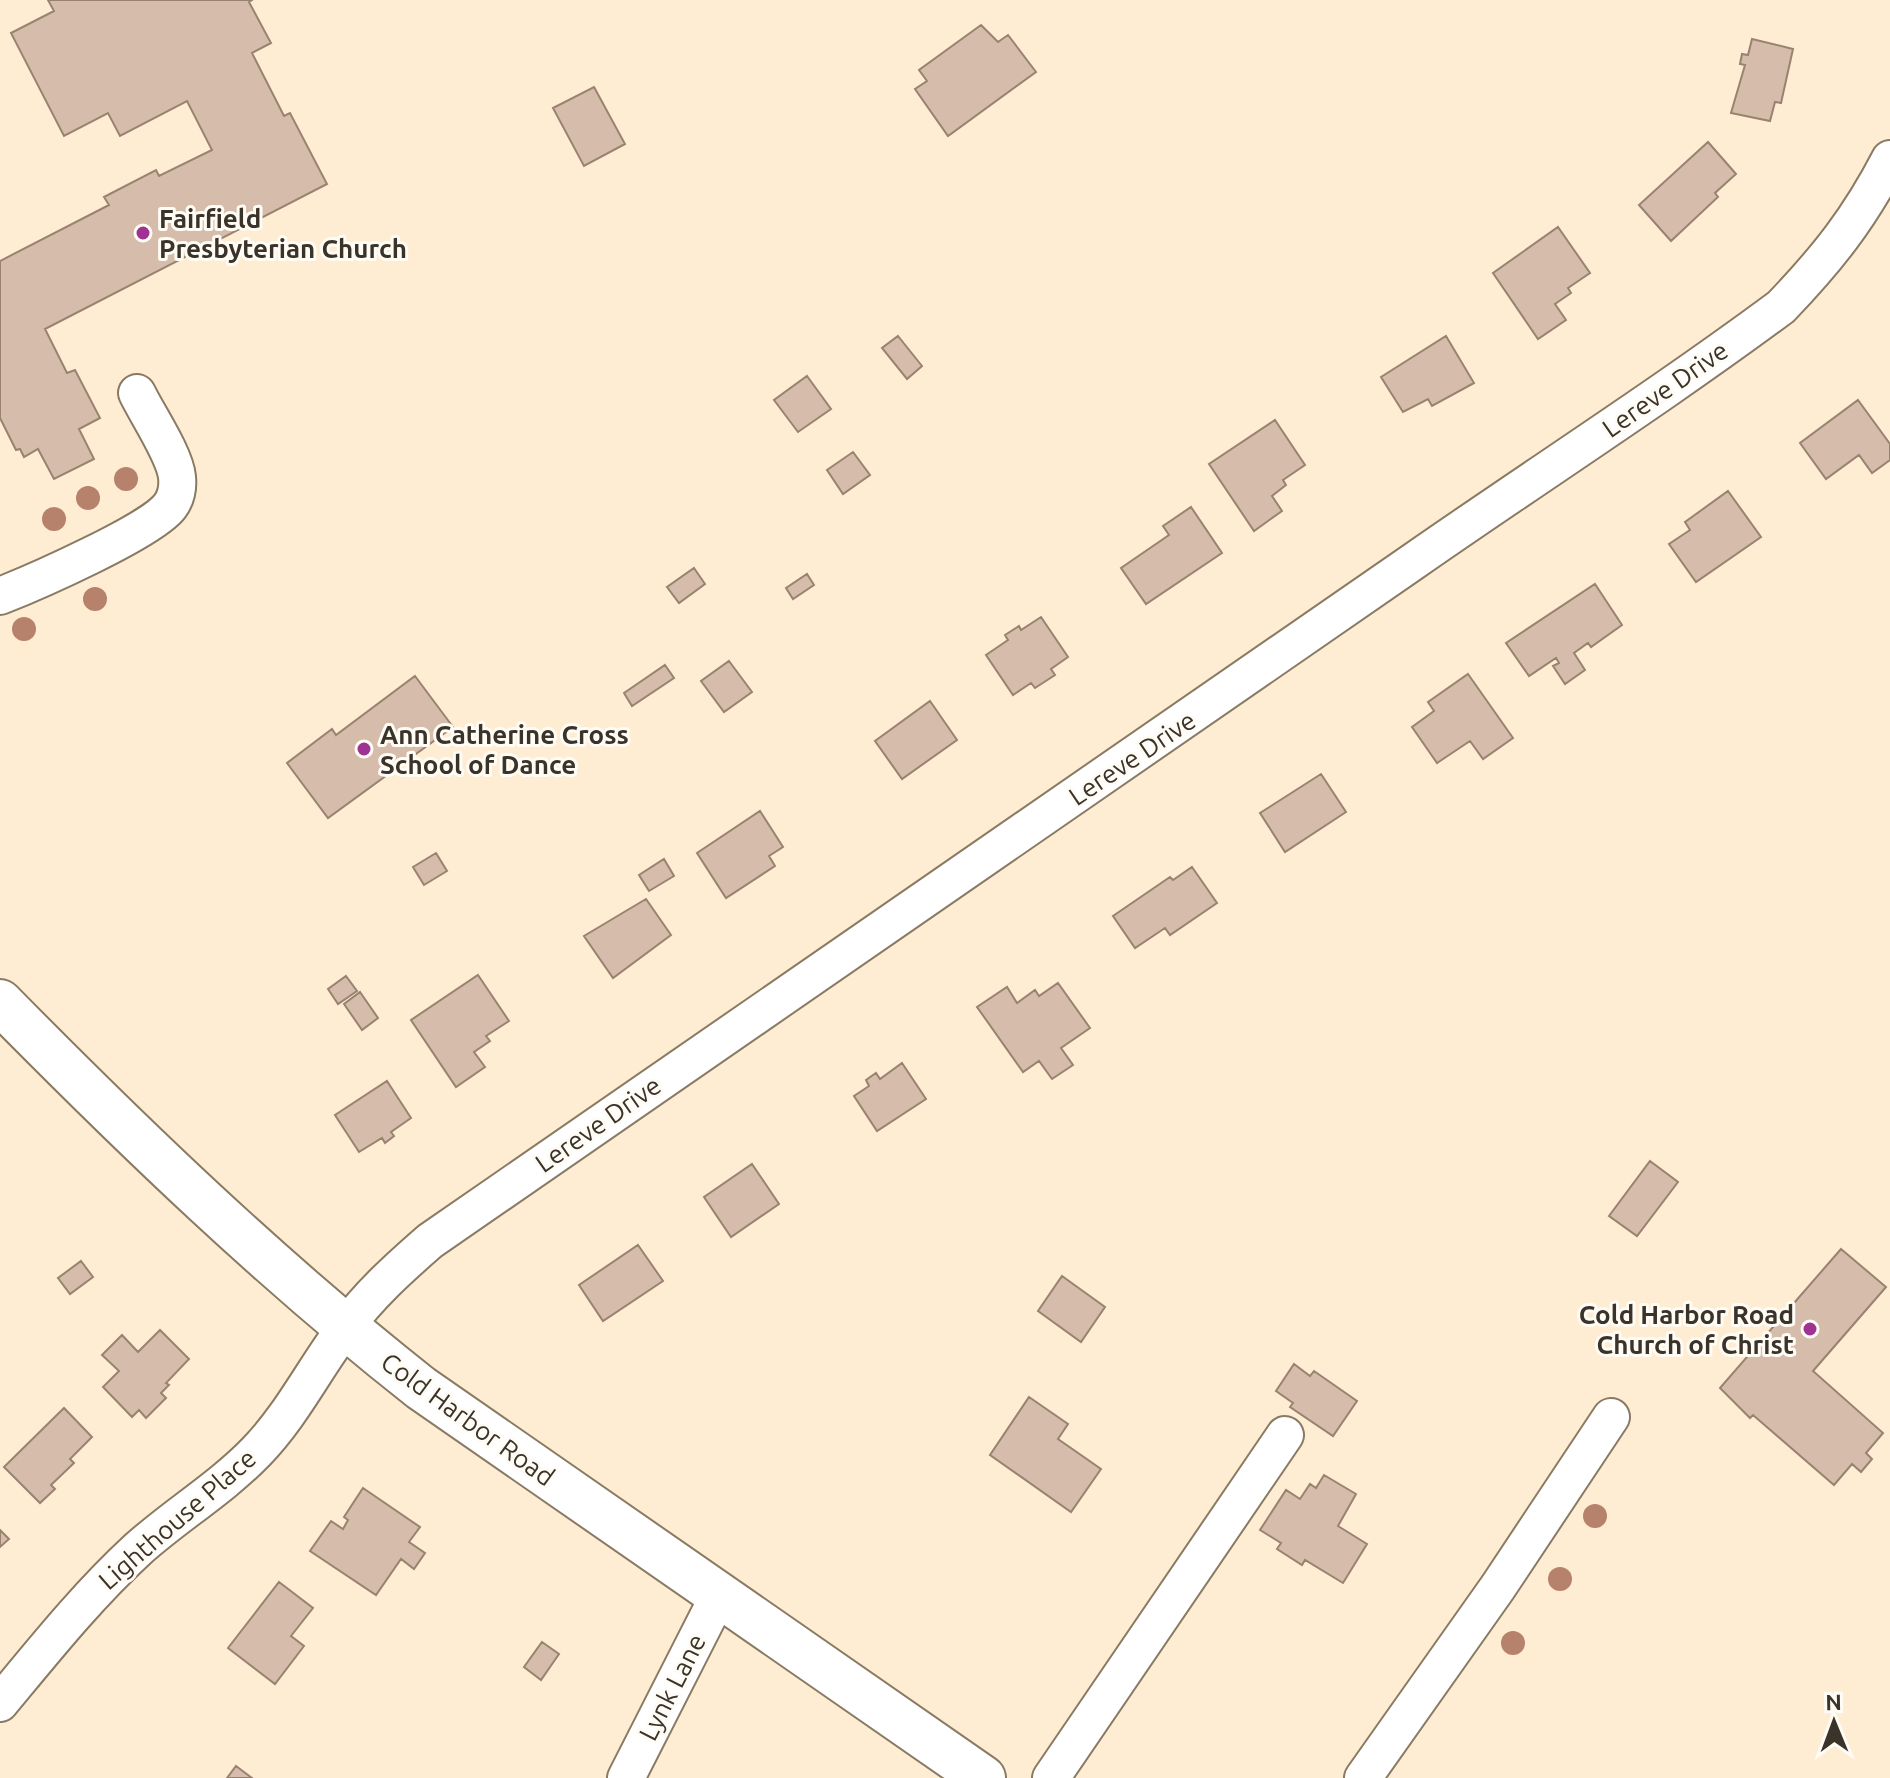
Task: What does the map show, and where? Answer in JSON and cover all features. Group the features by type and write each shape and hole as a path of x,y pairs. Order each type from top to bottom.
{"main road":[{"name":"Cold Harbor Road","path":"0,1002 211,1212 345,1328 421,1388 983,1778"}],"street":[{"name":"Lereve Drive","path":"345,1328 385,1281 430,1241 804,986 1020,833 1197,716 1781,307 1830,257 1864,209 1890,159"},
{"path":"0,596 45,578 130,533 169,508 177,492 177,474 137,393"},
{"name":"Lighthouse Place","path":"0,1703 91,1594 142,1546 219,1487 257,1451 299,1399 345,1328"},
{"path":"1363,1778 1498,1587 1611,1417"},
{"path":"1051,1778 1285,1435"},
{"name":"Lynk Lane","path":"626,1778 718,1597"}],"building":[{"name":"Fairfield Presbyterian Church","path":"48,0 252,0 249,2 271,43 252,53 284,116 290,113 327,184 45,329 67,373 75,370 100,418 79,429 94,459 54,479 38,449 24,457 20,449 16,450 0,418 0,261 109,205 104,197 156,170 159,176 212,150 187,101 120,136 108,113 64,136 11,33 54,11"},
{"path":"981,25 998,42 1008,35 1036,72 948,136 915,89 927,81 919,70"},
{"path":"1752,39 1793,49 1781,103 1775,102 1770,121 1731,113 1745,65 1740,64 1742,54 1748,55"},
{"path":"594,87 625,144 584,166 553,108"},
{"path":"1708,142 1736,174 1715,193 1718,197 1671,241 1639,205"},
{"path":"1558,227 1590,273 1568,288 1571,293 1555,304 1566,320 1538,339 1493,273"},
{"path":"898,336 922,366 907,379 882,348"},
{"path":"1446,336 1474,383 1432,406 1428,399 1403,412 1381,377"},
{"path":"807,376 831,409 798,432 774,400"},
{"path":"1858,400 1890,444 1890,460 1872,473 1859,455 1826,479 1800,443"},
{"path":"1275,420 1305,465 1283,480 1286,485 1272,496 1282,511 1254,531 1209,464"},
{"path":"853,452 870,475 843,494 827,470"},
{"path":"1728,491 1761,537 1696,582 1669,544 1690,530 1685,522"},
{"path":"1191,507 1222,553 1146,604 1121,568 1169,535 1163,526"},
{"path":"694,568 705,584 679,603 667,587"},
{"path":"807,574 814,585 793,599 786,588"},
{"path":"1595,584 1622,625 1591,647 1588,643 1574,653 1585,670 1565,684 1553,666 1559,663 1556,658 1529,676 1506,643"},
{"path":"1041,617 1068,657 1051,669 1055,675 1035,688 1031,683 1013,695 986,655 1008,640 1005,635 1019,626 1021,630"},
{"path":"729,661 752,692 724,712 701,681"},
{"path":"665,665 674,678 632,706 624,693"},
{"path":"1468,674 1513,738 1483,759 1470,741 1437,763 1412,727 1434,711 1428,702"},
{"name":"Ann Catherine Cross School of Dance","path":"415,676 453,727 328,818 287,763 332,729 336,735"},
{"path":"930,701 957,740 902,779 875,741"},
{"path":"1321,774 1346,812 1285,852 1260,813"},
{"path":"760,811 783,847 769,856 775,866 726,898 697,853"},
{"path":"436,853 447,871 424,885 413,867"},
{"path":"664,859 674,876 649,891 639,875"},
{"path":"1192,867 1217,903 1170,935 1165,928 1135,948 1113,916 1170,877 1173,880"},
{"path":"646,899 671,935 613,978 584,936"},
{"path":"478,975 509,1021 486,1036 490,1041 474,1052 485,1067 456,1087 411,1020"},
{"path":"346,976 357,991 338,1004 328,989"},
{"path":"1058,983 1090,1028 1061,1048 1073,1065 1052,1079 1039,1061 1023,1072 977,1007 1007,987 1017,1003 1035,990 1039,996"},
{"path":"360,992 378,1018 362,1030 344,1004"},
{"path":"902,1063 926,1099 877,1131 854,1096 869,1086 866,1080 876,1073 880,1079"},
{"path":"387,1081 411,1118 391,1132 394,1136 385,1143 382,1138 359,1152 335,1115"},
{"path":"1650,1161 1678,1182 1637,1236 1609,1216"},
{"path":"752,1164 779,1204 731,1237 704,1197"},
{"path":"638,1245 663,1281 603,1321 579,1285"},
{"name":"Cold Harbor Road Church of Christ","path":"1841,1249 1886,1287 1813,1371 1883,1433 1866,1453 1872,1459 1861,1472 1852,1464 1834,1485 1753,1415 1750,1418 1720,1388"},
{"path":"81,1261 93,1277 70,1294 58,1278"},
{"path":"1062,1276 1105,1307 1081,1342 1038,1311"},
{"path":"160,1330 189,1359 166,1383 169,1385 161,1393 166,1398 146,1418 139,1410 132,1417 103,1387 119,1371 102,1355 122,1335 138,1352"},
{"path":"1294,1364 1310,1376 1314,1371 1357,1401 1333,1436 1290,1407 1293,1403 1276,1391"},
{"path":"1029,1397 1068,1424 1058,1439 1101,1469 1071,1512 990,1455"},
{"path":"64,1408 92,1437 70,1459 74,1463 51,1485 55,1489 40,1503 4,1467"},
{"path":"1324,1475 1356,1494 1338,1526 1367,1544 1343,1583 1305,1560 1302,1565 1277,1549 1281,1543 1260,1530 1286,1490 1300,1499 1310,1484 1316,1488"},
{"path":"363,1488 420,1527 409,1542 425,1553 414,1569 401,1559 376,1595 310,1551 331,1521 343,1529 348,1520 344,1517"},
{"path":"0,1530 9,1539 0,1547"},
{"path":"279,1582 313,1608 291,1636 304,1646 275,1684 228,1648"},
{"path":"542,1642 559,1654 541,1680 524,1667"},
{"path":"236,1766 252,1778 227,1778"}],"place":[{"name":"Fairfield Presbyterian Church","path":"143,233"},
{"name":"Ann Catherine Cross School of Dance","path":"364,749"},
{"name":"Cold Harbor Road Church of Christ","path":"1810,1329"}]}
